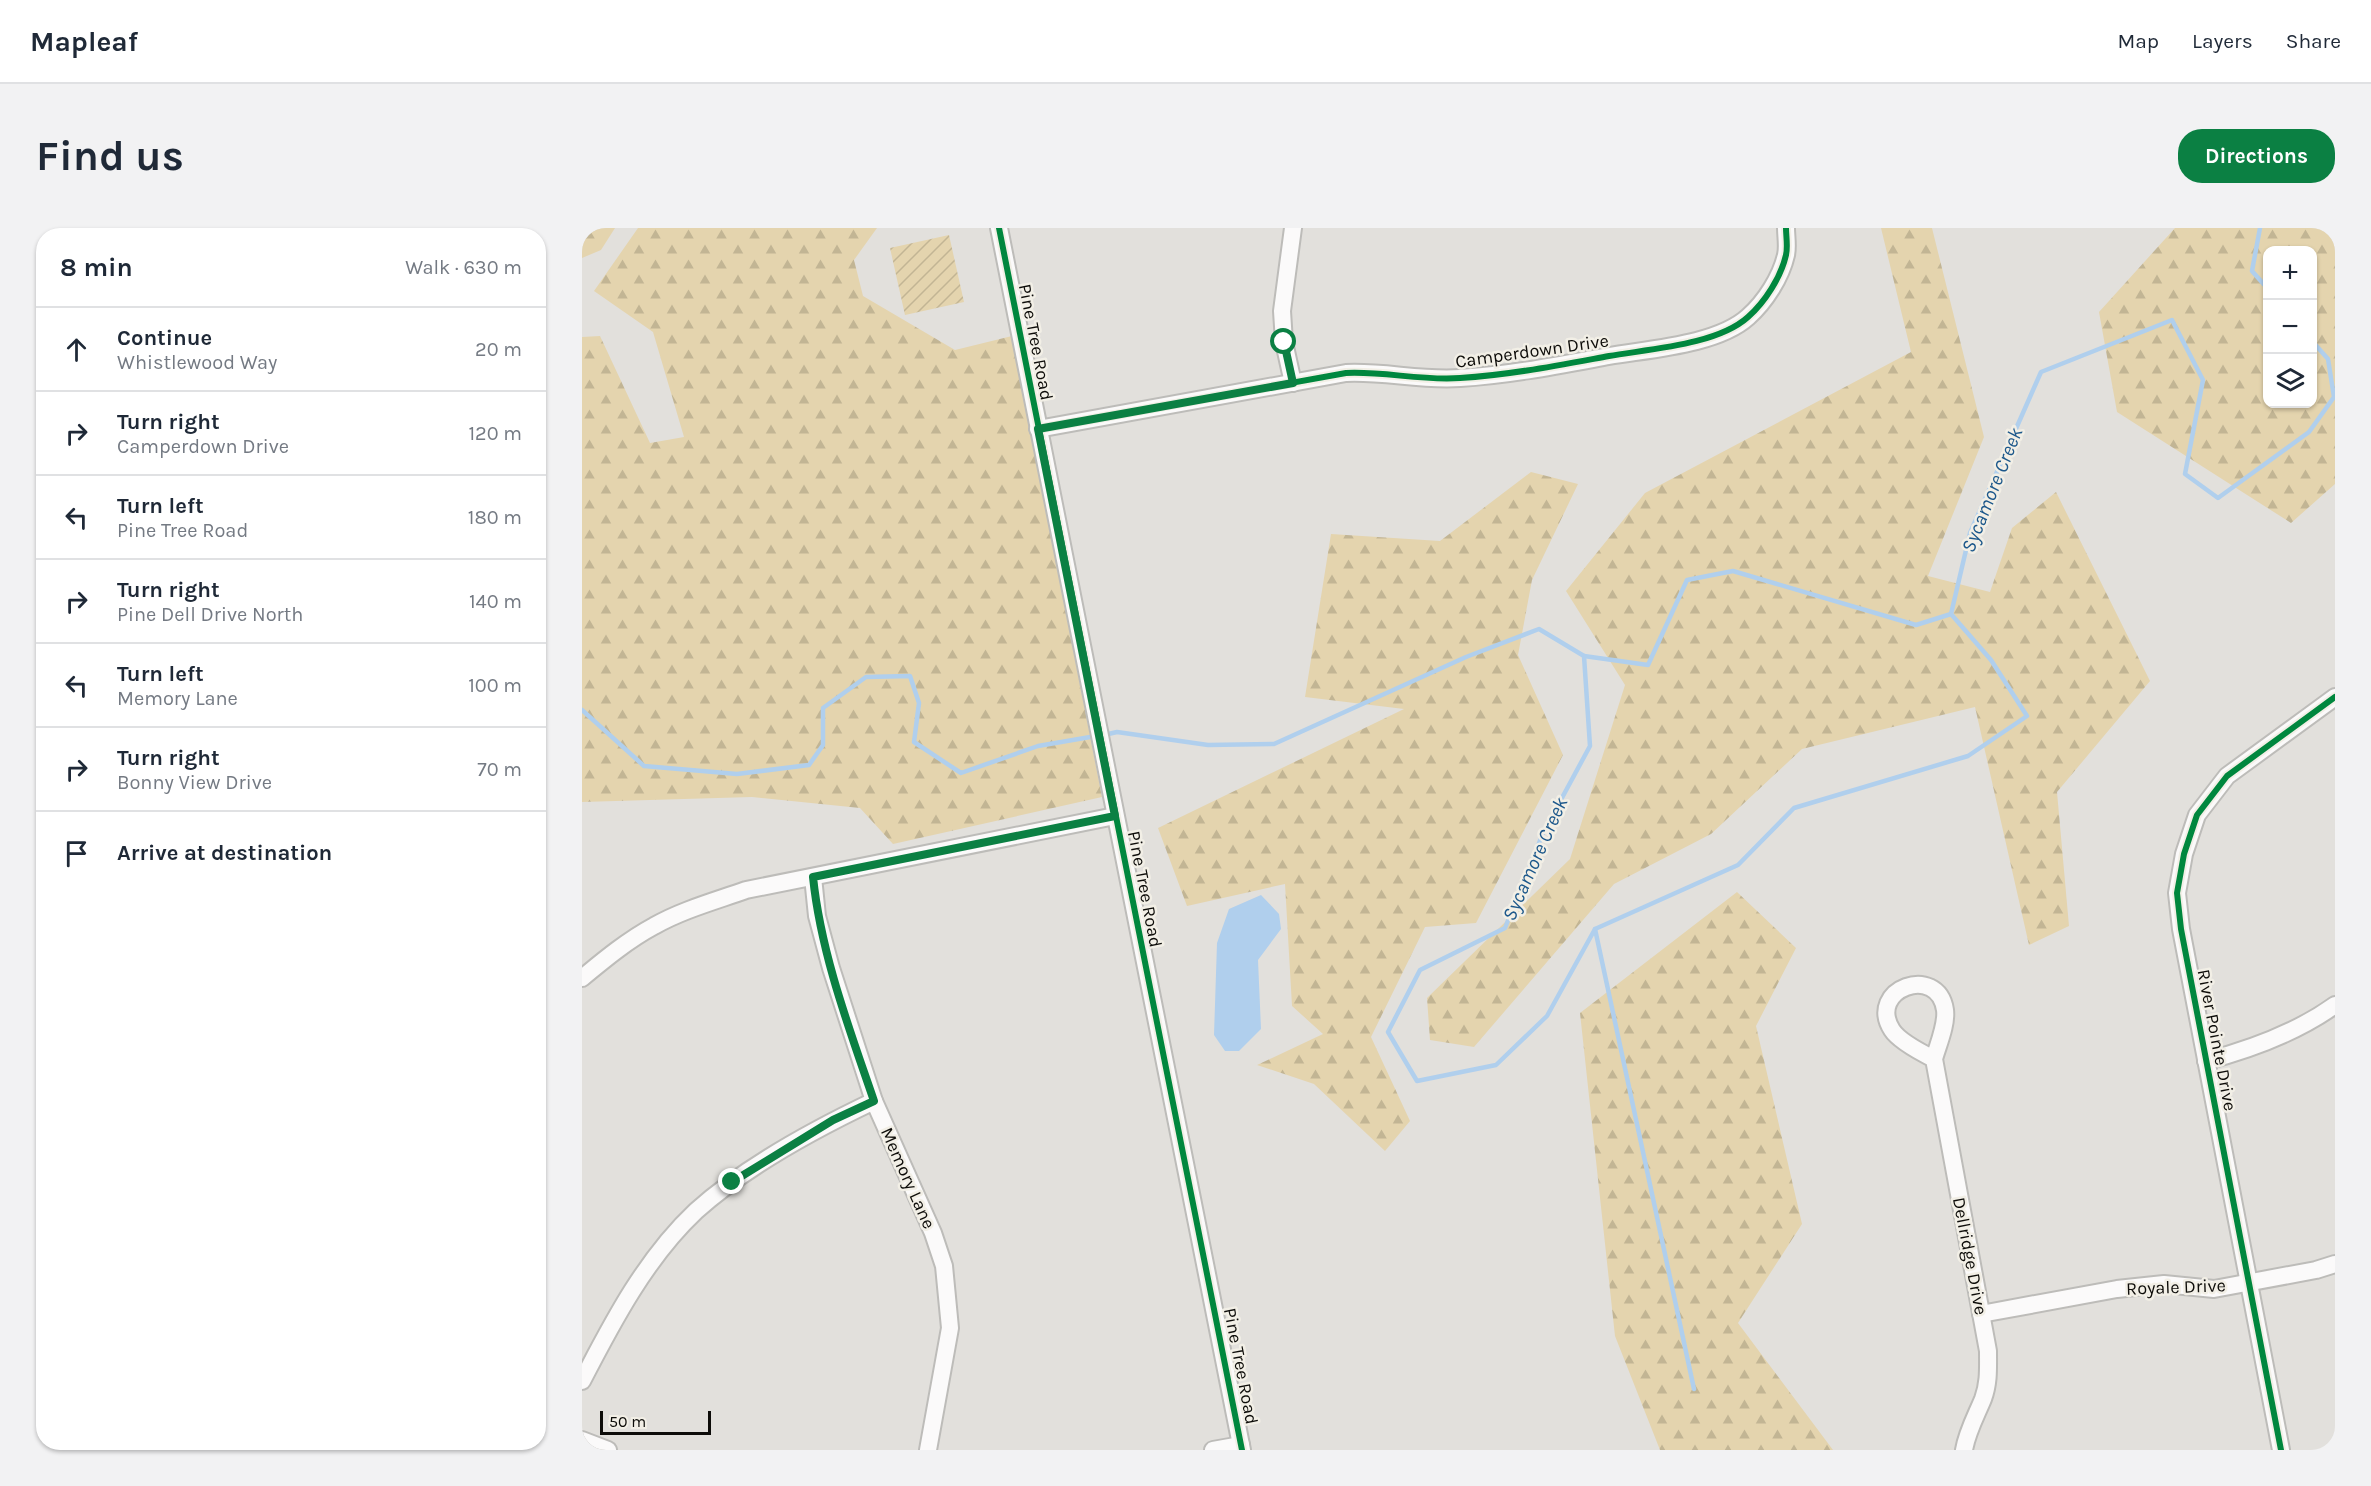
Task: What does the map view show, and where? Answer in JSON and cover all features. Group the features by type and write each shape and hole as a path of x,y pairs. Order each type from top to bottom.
{"street":[{"name":"Pine Tree Road","path":"999,228 1242,1447"},
{"path":"1293,228 1282,311 1284,342 1293,383"},
{"name":"Camperdown Drive","path":"1038,429 1346,373 1372,372 1411,377 1458,378 1538,369 1667,346 1724,332 1748,318 1770,291 1786,255 1786,228"},
{"name":"River Pointe Drive","path":"2281,1450 2181,929 2178,892 2184,854 2197,815 2227,776 2335,697"},
{"path":"582,978 615,951 654,925 746,890 1115,816"},
{"name":"Memory Lane","path":"813,877 817,916 828,957 874,1101 933,1233 944,1266 951,1328 928,1450"},
{"name":"Dellridge Drive","path":"1934,1059 1914,1048 1892,1031 1887,1013 1890,998 1900,988 1915,985 1929,986 1940,996 1945,1011 1934,1059 1988,1351 1989,1375 1964,1450"},
{"path":"2206,1061 2245,1050 2287,1034 2335,1005"},
{"path":"582,1381 637,1283 665,1245 695,1213 732,1182 833,1120 874,1101"},
{"name":"Royale Drive","path":"1981,1314 2117,1289 2164,1284 2214,1289 2249,1284 2335,1264"},
{"path":"582,1440 608,1450"},
{"path":"1213,1450 1242,1447"}],"green space":[{"path":"582,228 615,228 601,250 582,258"},
{"path":"638,228 877,228 854,260 863,296 955,350 1012,336 1102,797 893,844 860,808 752,797 582,802 582,337 600,336 650,443 684,437 653,332 594,291"},
{"path":"1881,228 1932,228 1984,437 1928,576 1990,592 2012,528 2056,492 2150,681 2057,792 2069,926 2029,945 1975,707 1802,749 1711,834 1614,884 1474,1047 1430,1040 1427,998 1570,859 1625,685 1566,591 1645,493 1911,352"},
{"path":"2175,228 2335,228 2335,484 2291,523 2117,412 2099,312"},
{"path":"949,235 964,302 905,315 890,248"},
{"path":"1531,472 1578,484 1532,580 1518,655 1563,755 1476,923 1425,927 1371,1037 1410,1121 1385,1151 1314,1084 1257,1065 1323,1034 1292,1006 1285,884 1187,906 1158,828 1404,709 1305,697 1331,534 1440,541"},
{"path":"1737,892 1796,948 1756,1026 1802,1224 1738,1323 1833,1450 1660,1450 1615,1336 1580,1013"}],"water":[{"path":"1261,895 1279,914 1281,929 1258,960 1261,1029 1239,1051 1225,1051 1214,1035 1217,943 1229,909"}],"waterway":[{"name":"Sycamore Creek","path":"2260,228 2252,271 2263,283"},
{"name":"Sycamore Creek","path":"1104,735 1117,732 1208,745 1274,744 1466,657 1539,629 1584,656 1590,746 1543,833 1505,928 1420,970 1388,1032 1417,1081 1496,1065 1547,1016 1595,929 1738,865 1794,808 1968,756 2027,716 1991,660 1951,614 1970,533 2041,372 2172,320 2203,380 2185,474 2218,498 2309,432 2334,397 2328,359 2317,347"},
{"path":"1584,656 1648,665 1687,580 1733,571 1916,625 1951,614"},
{"name":"Sycamore Creek","path":"582,710 644,766 737,774 809,765 823,745 823,708 866,677 910,676 919,703 914,742 961,773 1038,746 1096,736"},
{"path":"1595,929 1694,1389"}],"cycle path":[{"path":"999,228 1242,1450"},
{"path":"1038,429 1346,373 1445,379 1479,377 1701,340 1735,326 1748,317 1766,297 1784,263 1787,249 1786,228"},
{"path":"2281,1450 2181,929 2177,893 2184,854 2197,815 2227,776 2335,697"}],"route":[{"path":"732,1182 833,1120 874,1101 831,968 817,916 813,877 1115,816 1038,429 1293,383 1284,342"}]}
